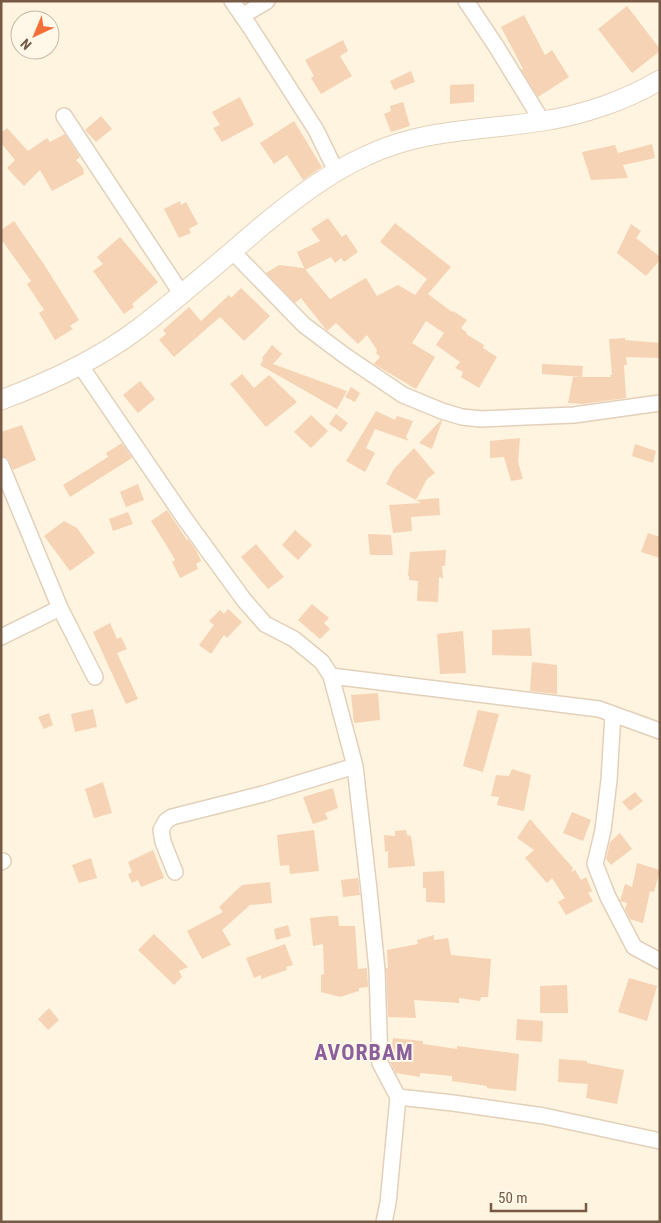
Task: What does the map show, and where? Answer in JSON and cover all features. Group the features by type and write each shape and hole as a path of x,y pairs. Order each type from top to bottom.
{"street":[{"path":"232,1 316,130 336,171"},
{"path":"242,16 267,1"},
{"path":"466,1 542,121"},
{"path":"1,400 80,366 121,341 287,205 336,171 393,144 418,137 442,132 570,116 658,85"},
{"path":"64,116 181,293"},
{"path":"232,251 304,325 344,355 403,394 442,410 462,417 481,419 574,415 660,403"},
{"path":"80,366 185,519 244,600 265,624 294,639 322,662 331,676 355,766 376,961 380,1064 398,1098 388,1203 384,1222"},
{"path":"1,465 60,608 95,677"},
{"path":"1,637 60,608"},
{"path":"331,676 598,709 660,731"},
{"path":"613,714 609,780 603,830 595,864 608,897 634,948 660,961"},
{"path":"175,872 160,830 166,821 172,817 263,794 355,766"},
{"path":"398,1098 453,1102 544,1116 660,1141"}],"building":[{"path":"627,6 660,49 660,51 632,73 598,29"},
{"path":"524,15 545,55 552,50 569,77 538,97 521,70 523,69 501,27"},
{"path":"343,40 348,51 340,56 352,76 321,94 311,78 314,76 305,60"},
{"path":"411,71 415,82 394,90 390,81"},
{"path":"474,84 474,102 450,104 450,85"},
{"path":"240,97 254,125 222,142 213,128 220,125 212,112"},
{"path":"403,102 410,126 391,132 384,114 391,111 390,106"},
{"path":"101,116 112,129 96,142 85,130"},
{"path":"294,121 322,167 303,180 287,155 274,164 260,143"},
{"path":"7,128 28,151 47,138 50,142 65,134 80,157 76,160 83,168 84,174 52,191 40,170 24,186 7,168 15,160 1,143 1,133"},
{"path":"652,144 655,158 623,165 628,178 591,180 582,152 615,145 618,153"},
{"path":"180,201 181,205 186,202 198,224 189,229 191,233 179,238 164,209"},
{"path":"328,218 342,237 346,234 358,252 344,262 341,258 335,263 331,257 305,270 297,252 320,241 311,229"},
{"path":"14,221 79,320 70,326 73,329 55,340 39,313 44,310 27,284 31,281 1,239 1,230"},
{"path":"395,223 451,267 428,294 452,312 467,320 461,328 466,334 484,345 483,348 497,357 479,388 461,377 463,372 455,368 460,362 436,345 444,333 426,321 412,343 435,357 416,389 374,364 380,357 367,335 358,344 336,323 327,331 301,298 295,303 266,273 279,265 304,268 330,299 366,278 377,296 398,285 415,295 427,279 380,242"},
{"path":"631,224 641,231 636,238 660,257 660,260 646,276 617,253"},
{"path":"120,237 158,282 132,304 134,307 124,314 93,271 103,264 97,257"},
{"path":"241,288 270,316 244,341 220,317 174,357 159,340 166,334 163,330 189,307 201,321 229,295 231,298"},
{"path":"625,338 625,340 660,343 660,358 626,357 627,365 624,365 626,398 583,404 568,403 573,377 611,377 609,339"},
{"path":"272,345 282,354 273,364 347,391 337,409 260,365 264,361 262,358"},
{"path":"542,364 583,366 582,377 542,374"},
{"path":"242,374 254,388 269,375 297,402 266,427 230,384"},
{"path":"140,381 155,399 138,413 123,395"},
{"path":"351,387 360,393 355,402 345,397"},
{"path":"376,411 395,420 397,416 413,421 405,436 409,441 375,429 366,448 375,453 365,472 346,461"},
{"path":"336,414 348,423 341,432 329,424"},
{"path":"311,415 328,431 311,448 294,432"},
{"path":"441,420 432,449 419,443"},
{"path":"22,425 36,460 13,470 7,458 1,456 1,432"},
{"path":"520,438 518,462 523,479 511,481 504,457 490,458 490,441"},
{"path":"122,443 132,458 70,497 63,485 108,457 106,453"},
{"path":"635,444 656,451 653,463 632,456"},
{"path":"414,448 435,473 427,479 416,500 386,484 394,469"},
{"path":"138,484 144,500 126,507 120,492"},
{"path":"439,498 440,515 411,517 412,531 393,533 389,505 421,503 416,500"},
{"path":"167,510 196,550 201,561 196,564 198,569 180,578 172,562 175,560 151,521"},
{"path":"128,512 133,524 113,531 109,519"},
{"path":"64,521 77,528 95,553 70,571 44,536"},
{"path":"295,530 312,545 298,560 282,545"},
{"path":"648,533 660,537 660,558 641,552"},
{"path":"368,534 391,535 393,555 370,555"},
{"path":"256,544 284,577 268,589 241,557"},
{"path":"446,550 445,566 442,566 443,578 439,577 438,602 417,601 418,581 409,580 408,576 410,552"},
{"path":"312,604 329,618 324,623 330,629 320,639 298,620"},
{"path":"228,609 242,622 227,638 224,635 211,654 199,645 214,625 209,621 220,610 224,614"},
{"path":"110,623 117,639 121,637 127,649 117,653 138,699 126,704 93,632"},
{"path":"530,628 532,656 492,655 492,630"},
{"path":"463,631 466,673 440,674 437,634"},
{"path":"532,662 557,665 557,694 530,691"},
{"path":"378,693 380,720 354,723 351,695"},
{"path":"93,709 97,727 75,732 71,714"},
{"path":"478,710 499,714 483,772 463,766"},
{"path":"49,713 53,725 44,729 38,717"},
{"path":"512,769 531,775 524,811 497,805 499,797 491,796 496,775 509,776"},
{"path":"103,782 112,813 94,818 85,789"},
{"path":"333,788 338,808 325,813 328,819 313,824 303,797"},
{"path":"635,792 643,801 630,811 622,802"},
{"path":"572,812 591,820 583,841 563,833"},
{"path":"530,819 573,868 571,872 575,870 581,880 586,877 592,891 588,893 593,901 566,915 558,902 565,898 552,878 547,883 525,858 534,850 517,838"},
{"path":"314,830 319,871 290,874 289,865 280,866 277,835"},
{"path":"406,830 407,835 411,836 415,866 388,868 388,851 385,852 384,835 395,836 395,831"},
{"path":"620,833 632,849 611,865 606,859 610,842"},
{"path":"153,850 164,878 141,887 138,880 132,883 128,874 132,872 128,862"},
{"path":"91,858 97,878 79,883 72,865"},
{"path":"637,863 660,870 654,892 650,891 643,923 630,919 625,909 627,903 620,901 625,884 632,887"},
{"path":"444,871 445,903 426,902 426,888 423,888 423,872"},
{"path":"358,878 360,895 343,897 341,880"},
{"path":"270,882 272,903 250,905 222,930 231,945 202,959 187,931 223,912 219,907 242,885"},
{"path":"338,916 339,926 355,926 358,969 367,968 368,987 359,988 359,991 340,997 321,992 321,975 324,974 323,944 313,946 310,918"},
{"path":"288,925 291,936 276,940 274,929"},
{"path":"154,934 188,967 179,971 182,977 174,985 138,950"},
{"path":"434,935 434,940 448,938 451,955 491,959 488,997 481,997 480,1001 459,998 459,1003 414,1000 416,1018 388,1017 387,950 418,944 417,940"},
{"path":"285,944 293,965 286,967 287,970 261,979 261,975 254,978 246,958"},
{"path":"629,978 657,986 647,1021 618,1012"},
{"path":"567,985 568,1013 540,1013 540,986"},
{"path":"49,1008 59,1020 48,1030 38,1019"},
{"path":"517,1019 543,1021 542,1042 516,1040"},
{"path":"393,1038 423,1041 423,1044 457,1049 457,1046 519,1054 516,1091 487,1088 487,1086 452,1081 452,1076 420,1073 420,1077 396,1073 390,1062"},
{"path":"559,1059 587,1061 587,1063 624,1070 617,1104 586,1098 588,1084 558,1082"}],"district":[{"name":"AVORBAM","path":"364,1052"}]}
